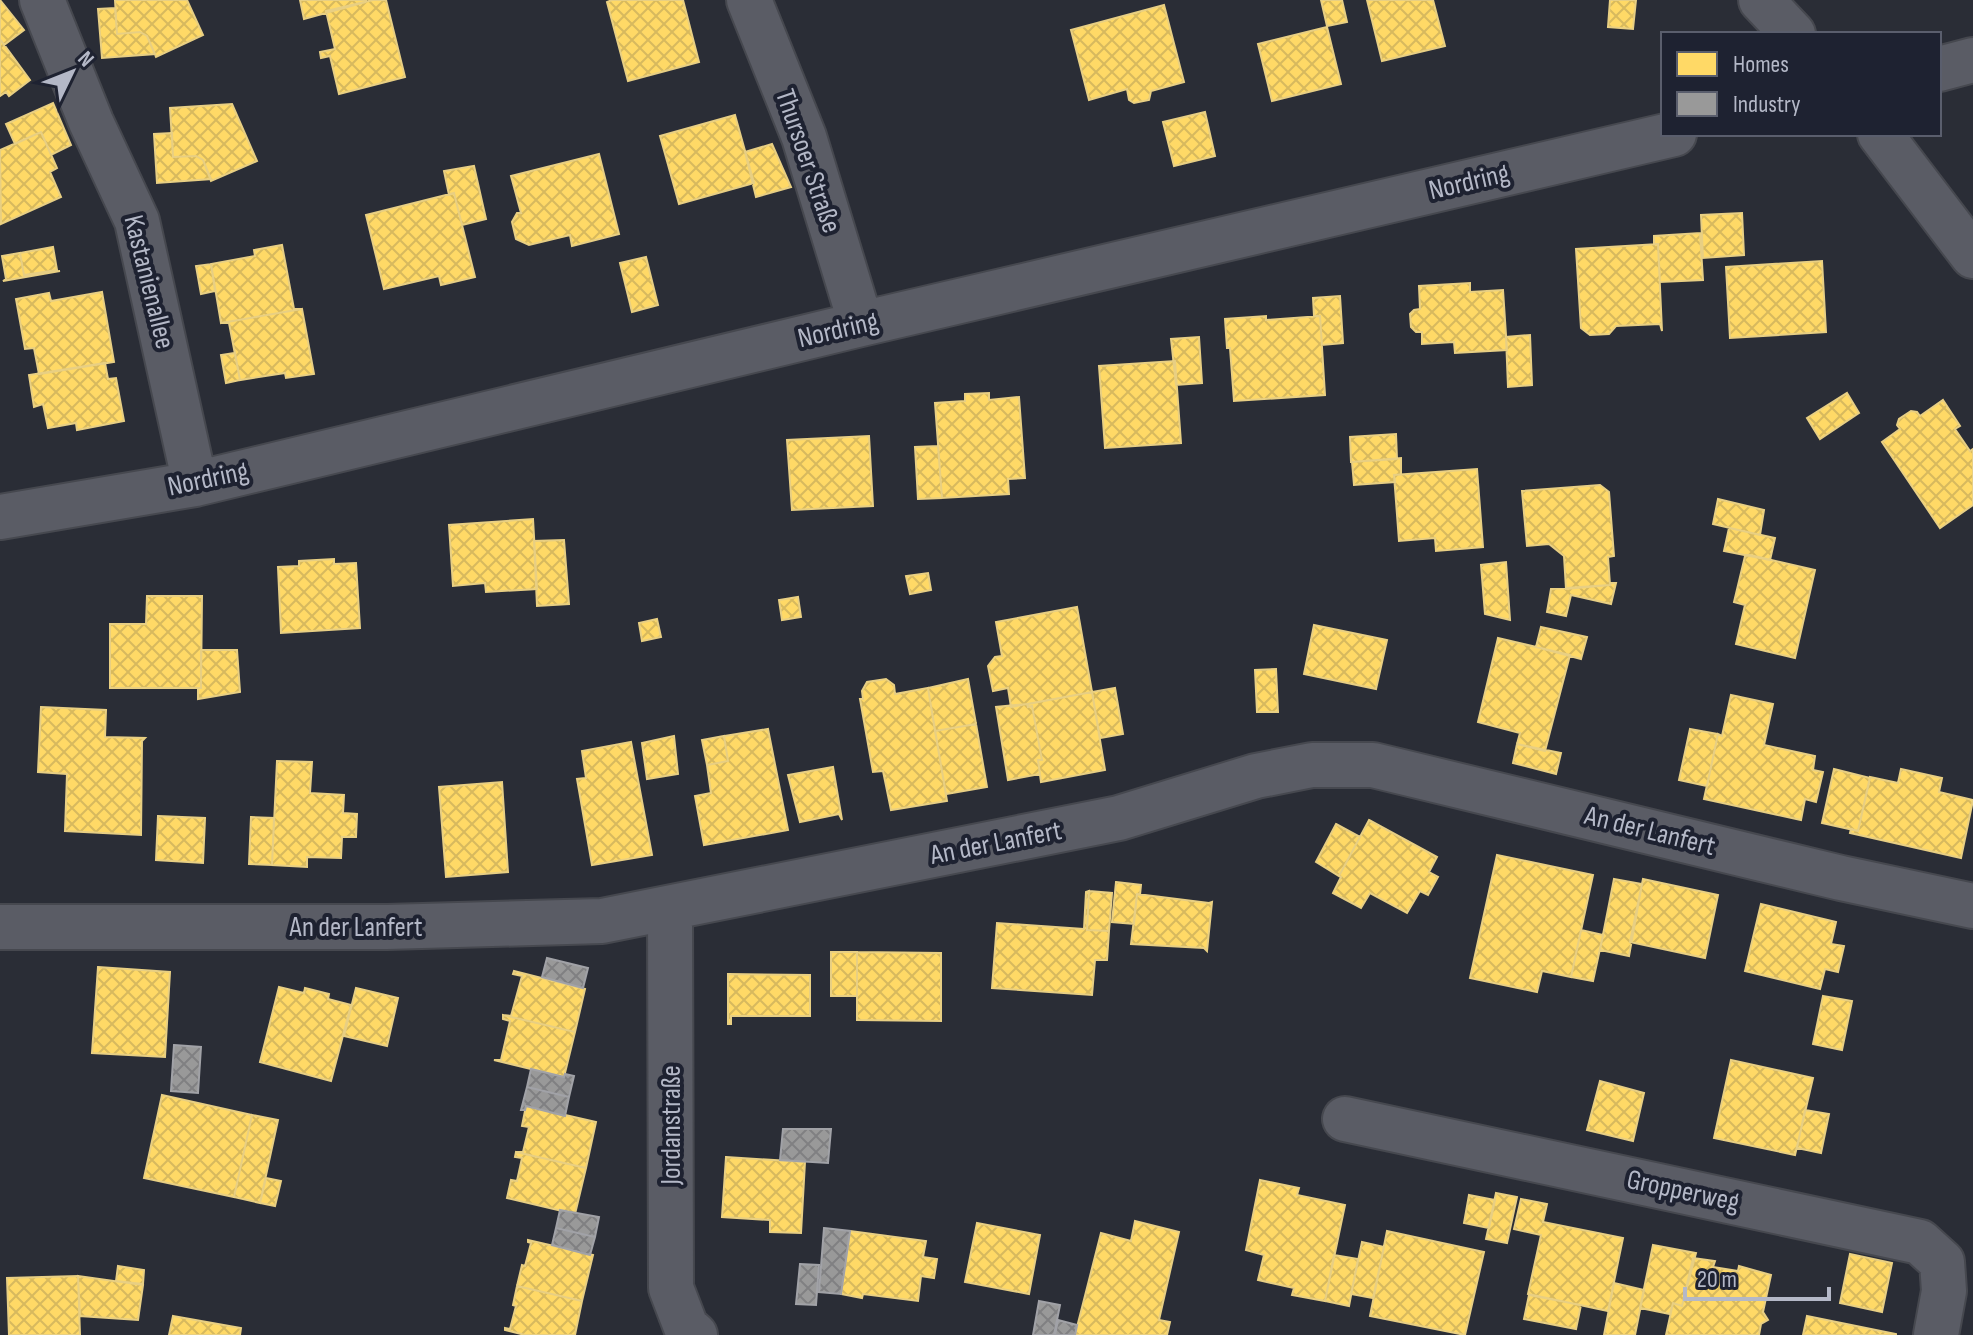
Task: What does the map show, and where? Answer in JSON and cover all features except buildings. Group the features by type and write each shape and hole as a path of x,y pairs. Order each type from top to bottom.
{"street":[{"name":"Kastanienallee","path":"42,0 91,122 137,221 195,484"},
{"name":"Thursoer Straße","path":"749,0 804,137 861,324"},
{"path":"1761,0 1791,32"},
{"path":"1941,68 1973,60"},
{"name":"Nordring","path":"0,517 195,484 1665,136"},
{"path":"1882,136 1973,256"},
{"name":"An der Lanfert","path":"0,927 403,927 602,921 1119,818 1256,776 1312,765 1373,765 1841,878 1973,906"},
{"name":"Jordanstraße","path":"670,908 671,1288 686,1327 695,1335"},
{"name":"Gropperweg","path":"1345,1119 1920,1242 1942,1262 1944,1291 1936,1335"}]}
